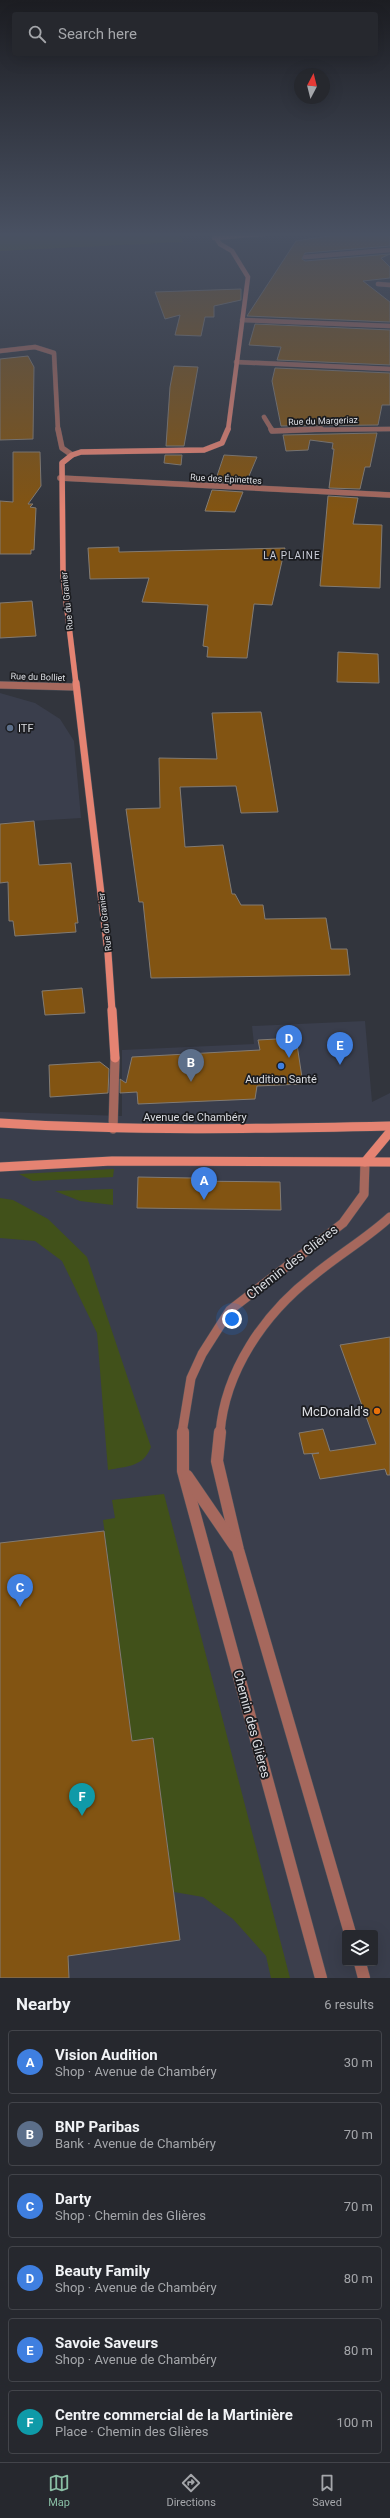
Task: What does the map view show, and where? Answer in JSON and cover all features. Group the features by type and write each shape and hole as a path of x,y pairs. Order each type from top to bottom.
{"street":[{"path":"0,351 31,348 43,349 54,354 59,439 62,448 72,455 94,451 204,450 221,444 228,432 241,325"},
{"path":"373,325 390,326"},
{"path":"236,362 390,369"},
{"name":"Rue du Margeriaz","path":"264,417 272,431 354,428 390,430"},
{"name":"Rue du Granier","path":"72,455 63,460 60,478 63,576 68,608 75,688 108,953 115,1058 113,1129"},
{"name":"Rue des Épinettes","path":"60,478 390,496"},
{"name":"Rue du Bolliet","path":"0,685 75,688"},
{"name":"Avenue de Chambéry","path":"0,1123 113,1129 218,1130 390,1126"},
{"path":"365,1162 390,1132"},
{"path":"0,1167 112,1161 390,1162"},
{"name":"Chemin des Glières","path":"321,1978 183,1471 181,1451 185,1409 191,1378 202,1354 230,1310 344,1223 364,1194 365,1162"},
{"name":"Chemin des Glières","path":"349,1930 238,1550 217,1461 221,1417 238,1366 264,1323 312,1276 373,1233 390,1217"},
{"name":"Chemin des Glières","path":"183,1471 238,1550"},
{"path":"361,1966 364,1978"}],"shaded area":[{"path":"0,693 35,703 60,719 74,741 81,818 0,823"},
{"path":"365,1021 372,1102 390,1093 390,1978 0,1978 0,1112 122,1116 122,1050 254,1044 252,1026"}],"green space":[{"path":"114,1169 113,1177 33,1181 19,1174"},
{"path":"113,1189 113,1205 80,1201 55,1191"},
{"path":"0,1198 13,1200 48,1219 87,1257 151,1447 148,1454 139,1462 108,1470 97,1333 62,1261 35,1241 0,1238"},
{"path":"164,1494 290,1978 271,1978 266,1956 233,1919 203,1897 174,1892 153,1738 132,1741 103,1520 115,1518 112,1500"}],"building":[{"path":"177,325 203,325 201,336 175,335"},
{"path":"255,325 390,330 390,365 277,360 281,347 249,345"},
{"path":"28,356 34,367 33,439 0,440 0,359"},
{"path":"174,366 198,367 184,446 166,446 170,387"},
{"path":"275,368 390,373 390,405 382,405 378,425 281,426 272,381"},
{"path":"377,433 370,467 365,467 360,489 329,488 334,449 332,449 333,443 310,440 308,450 286,451 283,435"},
{"path":"13,452 40,452 41,486 28,504 33,504 30,507 36,508 34,550 31,550 31,554 0,554 0,501 13,502"},
{"path":"165,455 182,455 181,465 164,463"},
{"path":"224,455 257,457 246,483 215,482"},
{"path":"212,490 243,492 235,512 205,511"},
{"path":"328,496 358,498 353,524 382,525 380,588 320,586"},
{"path":"119,547 119,552 285,548 272,605 254,604 247,658 207,657 208,647 203,646 208,605 142,602 149,578 90,579 88,548"},
{"path":"32,601 36,636 0,638 0,603"},
{"path":"338,652 378,654 379,683 337,682"},
{"path":"261,712 278,812 241,813 236,786 180,787 185,847 223,845 232,894 235,894 241,905 263,905 265,919 326,918 331,949 347,949 350,975 151,978 143,902 139,902 126,809 160,808 159,758 217,759 212,713"},
{"path":"34,821 39,865 71,863 78,923 75,923 76,932 15,936 13,921 9,921 8,882 0,883 0,824"},
{"path":"82,988 85,1013 45,1015 42,991"},
{"path":"296,1038 303,1084 257,1086 255,1099 138,1104 137,1092 120,1093 120,1079 126,1083 132,1057 260,1050 258,1040"},
{"path":"100,1062 109,1069 108,1093 50,1097 49,1065"},
{"path":"138,1177 192,1178 192,1181 280,1182 281,1210 137,1208"},
{"name":"McDonald's","path":"390,1337 390,1475 387,1475 385,1469 320,1479 312,1454 319,1453 304,1454 299,1433 323,1429 330,1451 376,1444 340,1345"},
{"path":"104,1531 132,1741 153,1738 180,1940 68,1956 69,1978 0,1978 0,1543"}],"place":[{"name":"ITF","path":"10,728"},
{"name":"Beauty Family","path":"289,1058"},
{"name":"Savoie Saveurs","path":"340,1065"},
{"name":"Audition Santé","path":"281,1066"},
{"name":"BNP Paribas","path":"191,1082"},
{"name":"Vision Audition","path":"204,1200"},
{"name":"McDonald's","path":"377,1411"},
{"name":"Darty","path":"20,1607"},
{"name":"Centre commercial de la Martinière","path":"82,1816"}],"district":[{"name":"LA PLAINE","path":"292,555"}]}
